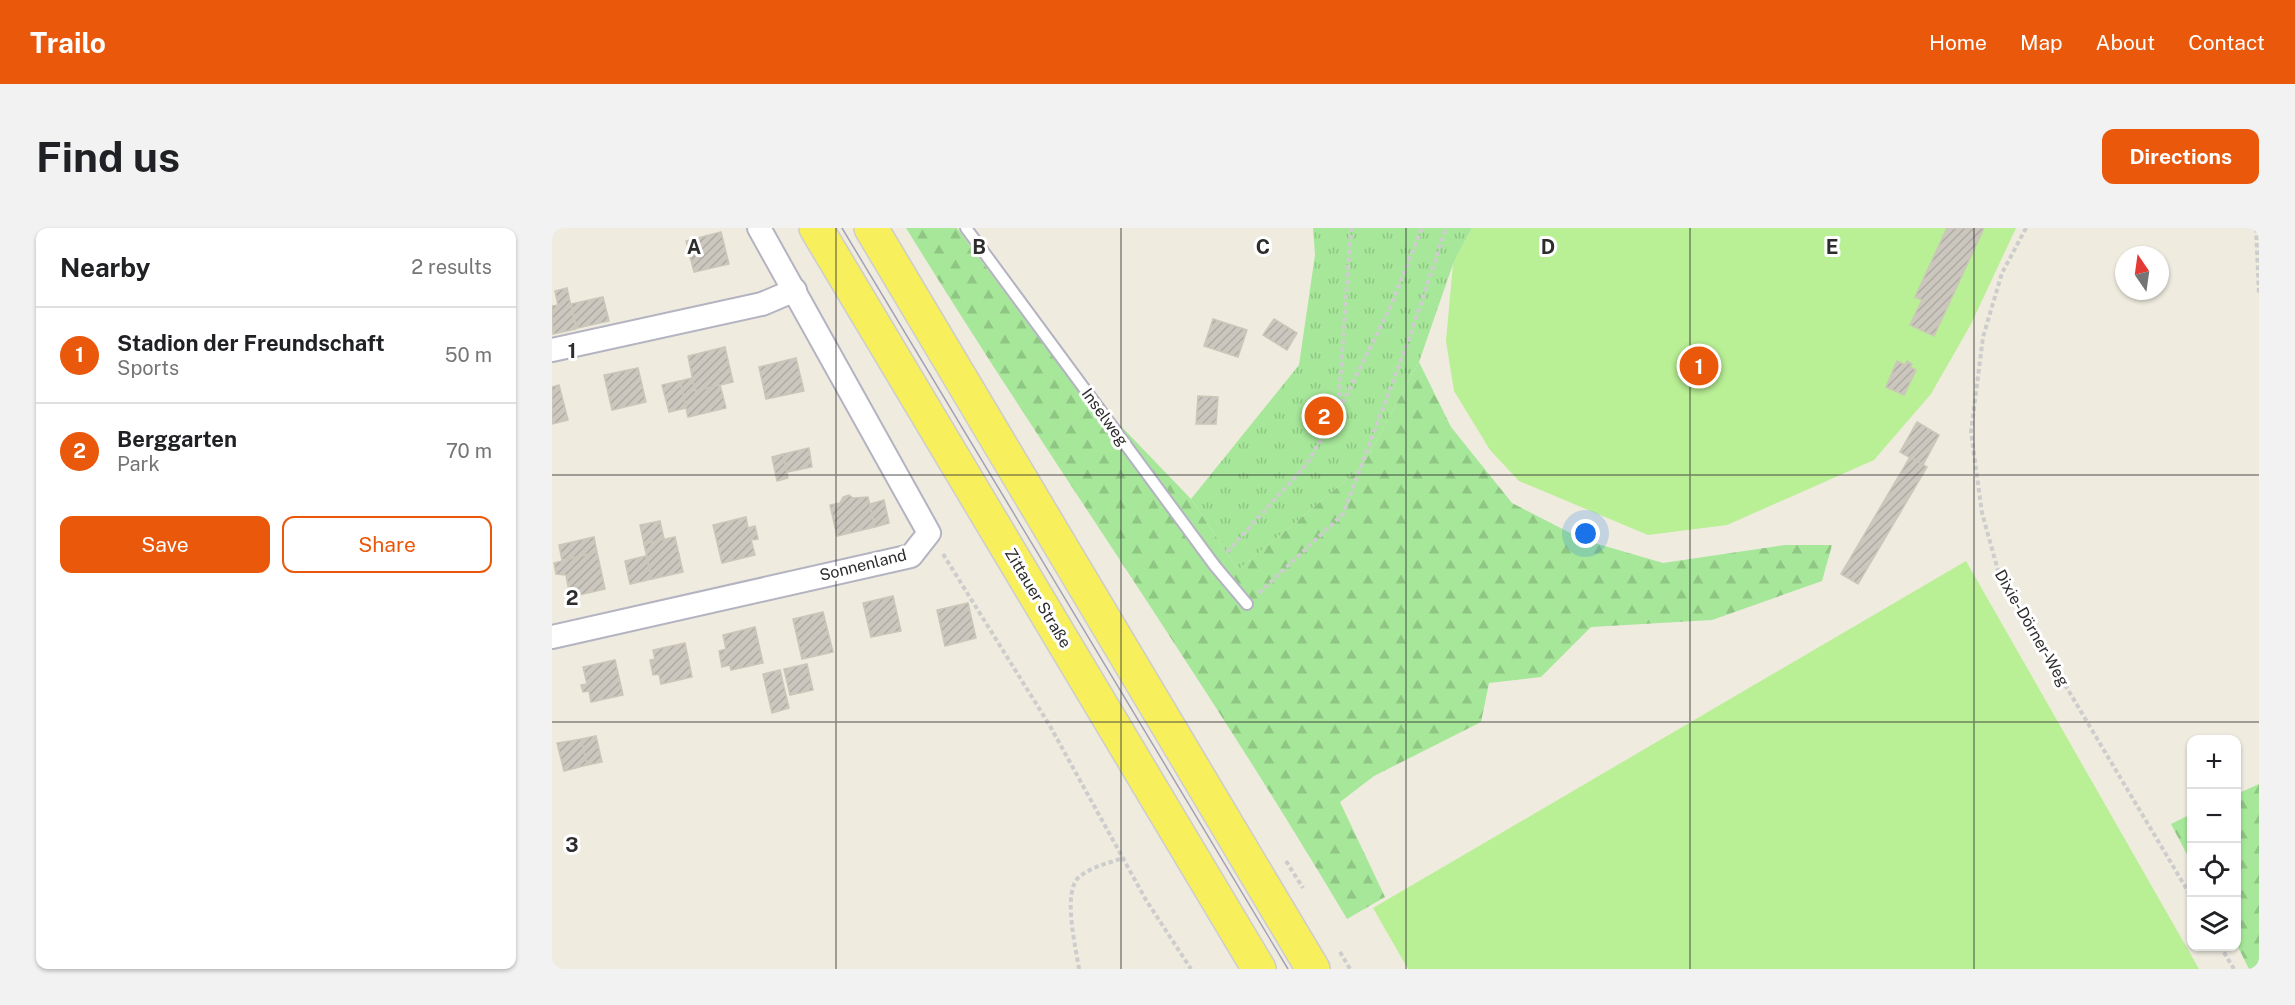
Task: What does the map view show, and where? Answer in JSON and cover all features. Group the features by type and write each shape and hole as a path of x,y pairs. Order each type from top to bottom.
{"main road":[{"name":"Zittauer Straße","path":"816,228 1259,969"},
{"path":"871,228 1313,969"}],"street":[{"path":"759,228 929,533"},
{"path":"552,350 762,304 795,290"},
{"name":"Sonnenland","path":"552,637 911,556 929,533"}],"lane":[{"name":"Inselweg","path":"966,228 1215,566 1247,604"}],"path":[{"path":"1338,412 1351,228"},
{"path":"1215,566 1306,465 1338,412 1389,310 1422,228"},
{"path":"1247,604 1343,514 1409,339 1446,228"},
{"name":"Dixie-Dörner-Weg","path":"2026,228 2002,273 1983,337 1971,432 1982,513 1999,574 2191,897"},
{"path":"2256,228 2259,294"},
{"path":"929,533 1050,726 1146,900 1191,969"},
{"path":"1079,969 1071,911 1072,888 1078,877 1101,865 1123,858"},
{"path":"2223,951 2234,969"}],"green space":[{"path":"906,228 957,228 1046,348 1191,499 1238,570 1362,467 1419,362 1451,427 1512,503 1584,540 1663,563 1785,545 1832,545 1822,581 1712,620 1591,627 1541,677 1489,683 1481,722 1374,776 1340,802 1385,897 1347,919 1240,745 960,315"},
{"path":"1313,228 1472,228 1453,264 1419,362 1362,467 1238,570 1191,499 1299,365 1315,255"},
{"path":"1472,228 2016,228 1971,324 1931,394 1874,460 1727,525 1648,535 1519,481 1490,450 1454,391 1446,341 1453,264"},
{"path":"1966,561 2199,969 1408,969 1373,908"},
{"path":"2259,784 2259,969 2249,969 2240,951 2241,792"},
{"path":"2187,816 2187,854 2171,824"}],"building":[{"path":"1947,228 1984,228 1934,336 1910,325 1922,300 1915,297"},
{"path":"721,232 729,264 694,272 686,241"},
{"path":"567,288 576,329 553,334 552,306 558,305 555,291"},
{"path":"603,297 609,321 577,328 571,304"},
{"path":"1213,319 1247,330 1238,357 1204,346"},
{"path":"1274,319 1297,333 1287,350 1263,335"},
{"path":"725,347 733,382 695,391 688,356"},
{"path":"796,358 804,391 766,399 759,367"},
{"path":"1897,361 1905,365 1907,361 1912,364 1910,367 1916,370 1904,395 1886,387"},
{"path":"638,368 646,402 612,410 604,375"},
{"path":"692,378 695,391 720,385 726,408 688,417 680,381"},
{"path":"680,381 686,408 669,412 662,385"},
{"path":"559,385 568,420 552,424 552,387"},
{"path":"1198,396 1218,397 1216,424 1196,424"},
{"path":"1917,422 1939,435 1923,465 1900,452"},
{"path":"809,448 812,467 787,472 783,454"},
{"path":"783,454 788,478 777,481 772,457"},
{"path":"1910,457 1927,467 1858,584 1841,574"},
{"path":"849,495 853,498 868,497 875,527 837,536 830,505 840,503 843,497"},
{"path":"884,500 889,523 875,527 870,504"},
{"path":"746,517 748,528 755,526 758,539 751,540 755,555 722,563 713,525"},
{"path":"660,521 664,539 644,544 640,525"},
{"path":"594,537 597,552 562,560 559,545"},
{"path":"675,537 683,572 652,579 644,544"},
{"path":"597,552 605,589 570,597 566,575 556,574 554,563"},
{"path":"646,556 652,579 630,584 625,561"},
{"path":"893,596 901,631 871,637 863,603"},
{"path":"968,603 976,638 945,646 937,610"},
{"path":"823,612 833,652 802,659 793,619"},
{"path":"755,627 763,663 731,670 730,665 722,667 719,651 726,649 723,635"},
{"path":"685,643 692,677 661,684 659,674 653,675 650,660 655,659 653,650"},
{"path":"615,660 623,695 591,702 589,691 583,692 581,685 587,684 583,667"},
{"path":"807,664 813,690 790,695 784,669"},
{"path":"780,670 789,708 772,713 763,674"},
{"path":"596,736 602,762 587,765 581,739"},
{"path":"581,739 587,765 564,771 557,743"}],"tram line":[{"path":"842,228 1288,969"}],"place":[{"name":"Stadion der Freundschaft","path":"1699,366"},
{"name":"Berggarten","path":"1324,416"}]}
